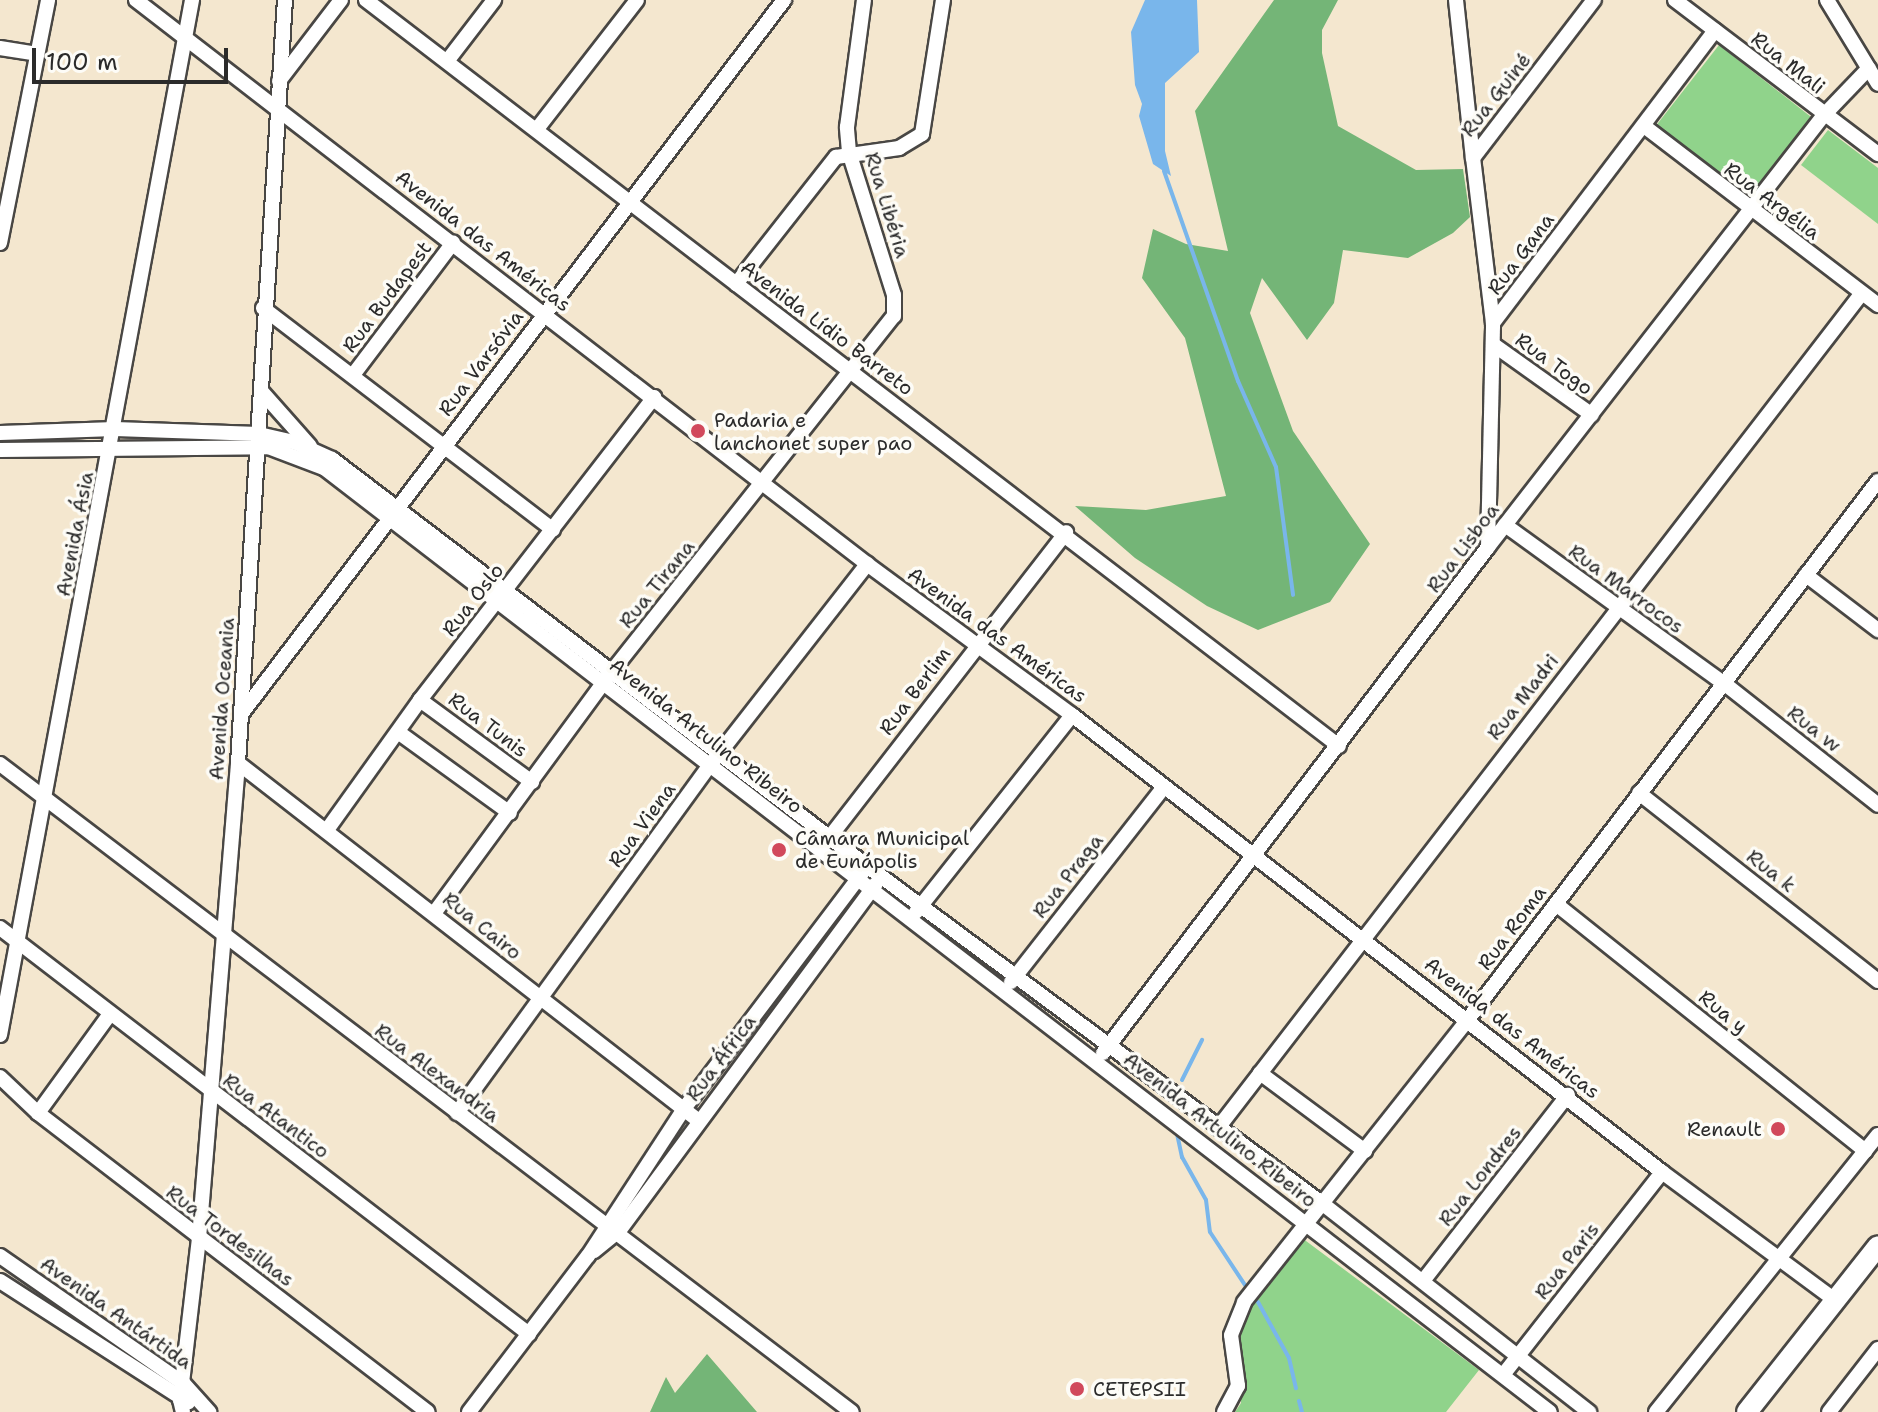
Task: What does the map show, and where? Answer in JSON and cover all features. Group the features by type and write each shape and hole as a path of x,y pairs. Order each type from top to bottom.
{"main road":[{"path":"1747,1412 1878,1246"}],"street":[{"path":"0,243 48,0"},
{"name":"Avenida das Américas","path":"136,0 867,564 1072,715 1469,1018 1662,1172 1835,1300"},
{"name":"Avenida Ásia","path":"0,1035 112,449 146,230 192,0"},
{"name":"Avenida Oceania","path":"182,1406 238,763 262,392 263,308 280,111 285,0"},
{"path":"279,81 341,0"},
{"name":"Avenida Lídio Barreto","path":"366,0 537,129 629,204 1066,532 1339,746"},
{"path":"448,60 494,0"},
{"path":"537,129 637,0"},
{"name":"Rua Varsóvia","path":"241,714 393,510 784,0"},
{"name":"Rua Libéria","path":"864,0 849,85 842,154 894,295 888,325"},
{"path":"736,284 842,154 899,148 922,134 943,0"},
{"path":"1456,0 1473,158"},
{"name":"Rua Guiné","path":"1493,323 1473,158 1594,0"},
{"name":"Rua Mali","path":"1675,0 1823,116 1878,154"},
{"path":"1827,0 1878,84"},
{"name":"Rua Gana","path":"1488,547 1493,323 1715,31"},
{"path":"0,48 36,54"},
{"name":"Rua Lisboa","path":"1098,1059 1256,857 1488,547 1823,116 1869,68"},
{"name":"Rua Argélia","path":"1644,126 1751,212 1878,305"},
{"path":"0,146 17,150"},
{"name":"Rua Budapest","path":"353,375 453,243"},
{"name":"Rua Madri","path":"1218,1128 1862,293"},
{"path":"263,308 553,530"},
{"name":"Rua Tirana","path":"435,912 608,676 888,325"},
{"name":"Rua Togo","path":"1494,345 1592,415"},
{"path":"262,392 313,449"},
{"name":"Rua Oslo","path":"327,830 420,700 654,397"},
{"name":"Avenida Artulino Ribeiro","path":"0,433 115,429 259,441 313,449 916,913 1005,989 1550,1412"},
{"name":"Avenida Artulino Ribeiro","path":"0,450 112,449 259,441 309,460 393,510"},
{"name":"Rua Roma","path":"1224,1412 1238,1386 1231,1335 1235,1319 1469,1018 1878,481"},
{"name":"Rua Marrocos","path":"1505,525 1725,684"},
{"name":"Rua Berlim","path":"829,838 975,645 1066,532"},
{"name":"Rua Viena","path":"457,1113 716,759 867,564"},
{"path":"1806,575 1878,630"},
{"name":"Rua w","path":"1725,684 1878,805"},
{"name":"Rua Tunis","path":"420,700 532,782"},
{"path":"916,913 1072,715"},
{"path":"398,732 510,813"},
{"name":"Avenida Artulino Ribeiro","path":"716,759 829,838 862,873"},
{"name":"Rua Cairo","path":"238,763 435,912 541,1000 699,1121"},
{"name":"Rua Alexandria","path":"0,764 457,1113 619,1231 852,1412"},
{"name":"Rua Praga","path":"1005,989 1164,787"},
{"name":"Rua k","path":"1639,793 1878,981"},
{"name":"Rua África","path":"469,1412 588,1256 606,1222 683,1110 862,873"},
{"name":"Rua África","path":"588,1256 619,1231 877,883"},
{"name":"Rua y","path":"1556,904 1865,1151"},
{"name":"Avenida Artulino Ribeiro","path":"916,913 1016,975 1323,1204 1589,1412"},
{"name":"Rua Atantico","path":"0,928 208,1091 529,1334"},
{"path":"38,1113 110,1014"},
{"path":"1260,1073 1365,1151"},
{"name":"Rua Tordesilhas","path":"0,1077 5,1090 427,1412"},
{"name":"Rua Londres","path":"1423,1281 1568,1095"},
{"path":"1656,1412 1878,1135"},
{"name":"Rua Paris","path":"1503,1375 1662,1172"},
{"name":"Avenida Antártida","path":"0,1256 184,1384 207,1410"},
{"name":"Avenida Antártida","path":"0,1281 182,1406 207,1410"},
{"path":"1829,1412 1878,1349"}],"green space":[{"path":"1274,0 1338,0 1322,30 1322,53 1338,126 1416,170 1463,169 1470,217 1453,233 1408,258 1343,250 1334,303 1307,340 1262,278 1250,313 1293,431 1370,544 1330,602 1258,630 1207,606 1135,558 1075,506 1146,510 1226,496 1185,338 1142,278 1153,229 1186,244 1228,251 1195,111"},
{"path":"1719,45 1814,119 1750,201 1655,127"},
{"path":"1828,130 1878,168 1878,224 1801,165"},
{"path":"1302,1238 1479,1370 1446,1412 1235,1412 1241,1403 1239,1308"},
{"path":"707,1354 757,1412 650,1412 666,1377 675,1393"}],"water":[{"path":"1145,0 1197,0 1199,52 1165,83 1165,151 1171,176 1153,164 1139,116 1142,104 1135,85 1131,32"}],"waterway":[{"path":"1164,171 1238,381 1276,467 1293,595"},
{"path":"1182,1080 1202,1040"},
{"path":"1176,1129 1182,1157 1206,1200 1210,1232 1245,1285"},
{"path":"1258,1302 1289,1358 1296,1388"},
{"path":"1299,1401 1302,1412"}],"place":[{"name":"Padaria e lanchonet super pao","path":"698,431"},
{"name":"Câmara Municipal de Eunápolis","path":"779,850"},
{"name":"Renault","path":"1778,1129"},
{"name":"CETEPSII","path":"1077,1389"}]}
